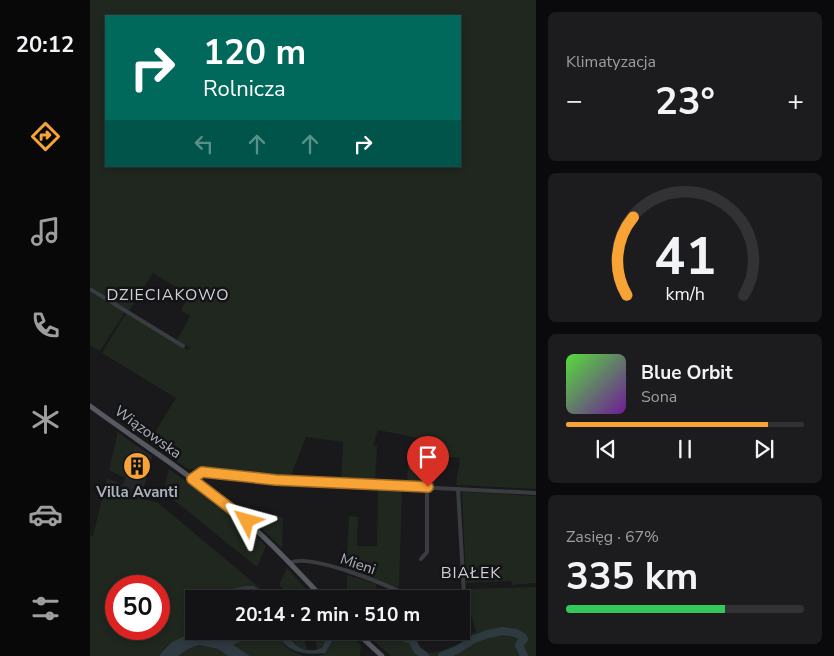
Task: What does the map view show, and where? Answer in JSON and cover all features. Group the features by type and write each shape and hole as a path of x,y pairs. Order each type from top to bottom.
{"main road":[{"name":"Wiązowska","path":"90,406 247,521 316,590"},
{"path":"365,640 382,656"}],"street":[{"path":"90,288 184,346"},
{"path":"192,479 202,472 276,480 536,493"},
{"path":"422,559 427,552 428,487"},
{"path":"458,489 462,590"},
{"name":"Mieni","path":"290,563 297,560 312,561 396,590"}],"shaded area":[{"path":"90,0 536,0 536,489 456,485 460,458 438,455 435,484 407,483 409,452 413,451 418,438 378,430 373,445 377,446 375,482 341,480 343,442 306,437 290,478 188,469 149,442 176,398 102,353 126,313 188,350 190,348 177,340 190,316 181,310 189,295 153,273 129,311 90,286"},
{"path":"90,291 125,312 100,351 90,345"},
{"path":"118,432 134,444 125,478 109,470"},
{"path":"134,444 152,456 141,499 120,497"},
{"path":"169,469 246,527 266,546 257,567 169,496 163,494"},
{"path":"107,478 124,485 121,497 157,502 262,590 254,586 232,590 185,590 185,638 166,646 159,656 90,656 90,535 93,536"},
{"path":"378,487 402,488 399,588 346,570 349,516 358,517 357,546 377,546"},
{"path":"462,492 536,496 536,583 512,585 511,581 466,583"},
{"path":"251,513 283,517 282,548 250,517"},
{"path":"287,568 307,590 284,590 279,585"},
{"path":"347,575 376,584 376,590 347,590"},
{"path":"254,586 259,590 228,590"},
{"path":"536,587 536,656 391,656 373,640 414,640 425,652 430,653 470,640 472,633 476,632 470,611 470,590 466,589"},
{"path":"185,637 185,640 243,640 233,645 250,656 228,656 218,649 199,645 188,649 178,656 159,656 165,648"},
{"path":"243,640 280,640 286,647 304,656 250,656 232,645"},
{"path":"281,640 290,640 299,647 315,650 322,648 326,640 333,640 325,653 317,654 295,651"},
{"path":"290,640 304,640 308,651 294,645"},
{"path":"315,640 326,640 322,648 318,650"},
{"path":"334,640 355,640 361,645 360,656 319,656"},
{"path":"199,645 218,649 228,656 178,656 188,649"}],"waterway":[{"path":"442,656 457,650 474,639 503,631 516,633 523,637 524,639 519,645 524,656"},
{"path":"412,640 417,650 425,656"}],"place":[{"name":"Villa Avanti","path":"137,466"}],"district":[{"name":"DZIECIAKOWO","path":"168,295"},
{"name":"BIAŁEK","path":"471,573"}],"route":[{"path":"247,521 192,479 194,476 202,472 276,480 428,487"}]}
